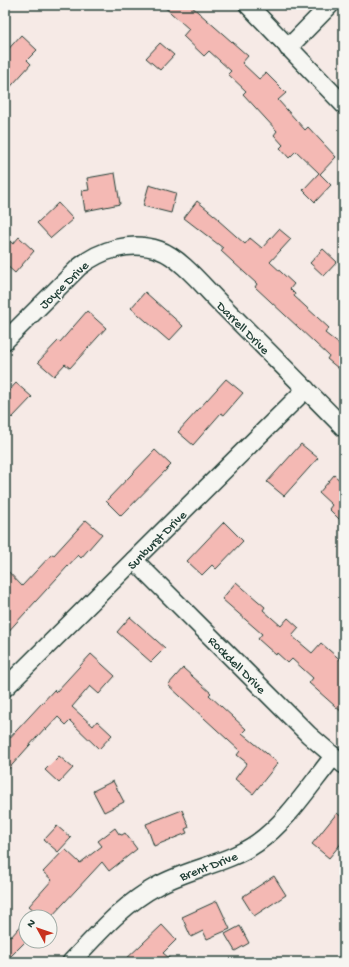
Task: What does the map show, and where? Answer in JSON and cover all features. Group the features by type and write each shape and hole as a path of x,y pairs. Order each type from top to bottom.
{"street":[{"path":"248,5 344,105"},
{"path":"288,48 330,5"},
{"name":"Joyce Drive","path":"5,342 79,267 91,258 113,249 133,246"},
{"name":"Darrell Drive","path":"133,246 157,249 172,257 344,428"},
{"name":"Sunburst Drive","path":"5,688 306,389"},
{"name":"Rockdell Drive","path":"134,560 309,735 339,760"},
{"name":"Brent Drive","path":"71,962 115,916 133,900 158,885 230,858 258,842 283,819 339,760"}],"building":[{"path":"162,5 190,5 248,56 242,63 259,79 266,73 286,93 278,100 305,130 308,127 336,157 320,174 331,185 315,202 303,190 319,173 296,151 289,158 280,148 283,145 274,135 277,131 243,94 246,91 228,74 231,71 209,51 204,56 183,36 189,29"},
{"path":"21,35 37,50 27,60 31,64 5,93 5,53"},
{"path":"160,43 174,55 160,70 146,58"},
{"path":"115,173 120,204 85,211 82,191 89,190 87,178"},
{"path":"149,185 176,193 171,213 143,206"},
{"path":"197,201 219,219 218,220 245,244 250,238 262,248 279,229 291,239 270,262 294,284 290,289 295,294 294,296 329,328 325,333 344,348 344,373 327,359 329,356 255,287 257,284 221,251 223,248 184,218"},
{"path":"58,203 73,219 51,238 37,223"},
{"path":"5,237 13,244 19,237 34,251 15,273 5,264"},
{"path":"323,249 337,262 324,276 310,263"},
{"path":"145,292 183,326 169,341 131,308"},
{"path":"87,311 106,328 70,368 65,364 54,376 38,362 58,341 60,342"},
{"path":"226,379 243,393 224,415 221,413 193,445 178,432"},
{"path":"16,383 32,397 12,418 5,411 5,395"},
{"path":"301,444 318,458 284,496 267,482"},
{"path":"155,450 171,465 121,516 106,501"},
{"path":"334,475 344,484 344,524 329,509 332,505 319,493"},
{"path":"86,520 102,534 81,558 78,555 5,635 5,568 22,586 52,554 54,555"},
{"path":"224,522 243,541 216,569 212,565 202,575 187,561"},
{"path":"236,582 265,607 263,610 281,626 288,618 299,628 292,636 312,653 321,643 344,663 344,714 309,683 313,678 292,659 288,663 277,653 276,655 258,639 262,634 222,599"},
{"path":"130,617 165,648 151,662 117,632"},
{"path":"91,654 115,676 99,694 90,686 72,707 93,726 97,721 112,735 99,749 70,721 66,725 58,717 46,730 45,728 5,773 5,743 54,690 56,692"},
{"path":"183,668 211,693 209,695 246,729 242,733 278,763 253,794 235,779 247,763 237,755 240,751 168,685"},
{"path":"59,756 73,768 59,783 45,770"},
{"path":"113,781 124,802 104,812 93,791"},
{"path":"182,810 189,827 185,829 187,833 154,846 146,824"},
{"path":"337,813 344,819 344,840 329,858 312,844"},
{"path":"57,826 71,838 58,852 44,840"},
{"path":"115,828 119,834 122,835 125,833 137,849 109,871 102,862 58,909 33,909 29,906 52,880 43,872 65,849 80,863 102,846 98,841"},
{"path":"274,876 286,895 254,916 242,897"},
{"path":"217,901 230,929 207,939 203,931 191,937 182,917"},
{"path":"162,925 176,940 163,953 174,962 123,962"},
{"path":"240,926 249,943 235,951 225,934"},
{"path":"18,929 18,949 5,962 5,932 11,937"}]}
